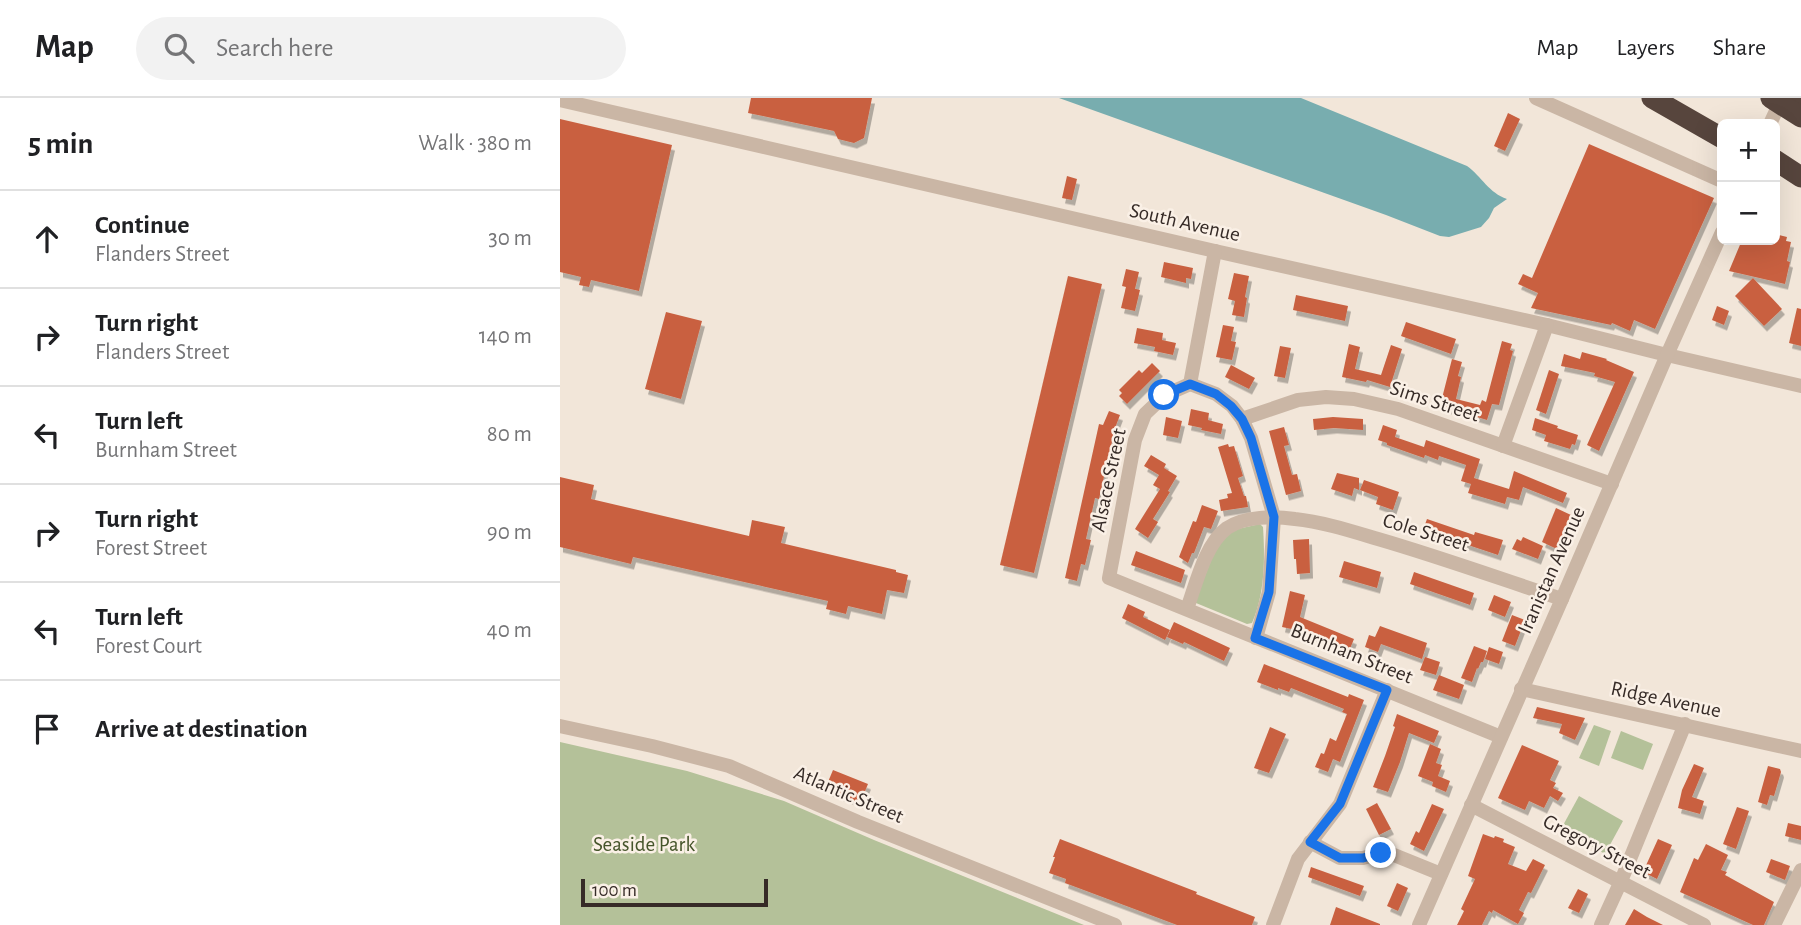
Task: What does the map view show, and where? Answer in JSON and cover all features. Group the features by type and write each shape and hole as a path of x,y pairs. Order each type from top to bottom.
{"highway":[{"path":"1652,98 1717,135"},
{"path":"1679,98 1717,123"},
{"path":"1771,98 1801,117"},
{"path":"1780,163 1801,177"},
{"path":"1780,171 1801,183"}],"street":[{"path":"1536,98 1717,179"},
{"path":"1772,119 1782,98"},
{"name":"South Avenue","path":"560,100 1547,325 1801,386"},
{"name":"Iranistan Avenue","path":"1419,925 1717,243"},
{"path":"1215,251 1190,384 1216,394 1242,419 1251,438 1274,517 1269,592 1255,638"},
{"path":"1503,446 1547,325"},
{"name":"Alsace Street","path":"1109,578 1135,440 1144,414 1164,395 1190,384"},
{"name":"Sims Street","path":"1242,419 1298,400 1326,397 1354,399 1398,409 1612,484"},
{"name":"Cole Street","path":"1187,609 1206,556 1219,535 1239,522 1274,517 1316,522 1343,529 1562,599"},
{"name":"Burnham Street","path":"1109,578 1501,737"},
{"name":"Ridge Avenue","path":"1521,689 1801,751"},
{"path":"1273,925 1298,859 1340,804 1387,690"},
{"path":"1601,925 1685,724"},
{"name":"Atlantic Street","path":"560,726 729,766 858,822 1115,925"},
{"name":"Gregory Street","path":"1471,805 1704,925"},
{"path":"1310,842 1340,858 1363,858 1381,853 1394,855 1441,874"},
{"path":"1774,925 1801,870"}],"green space":[{"path":"1260,524 1263,527 1263,576 1252,623 1247,624 1196,603 1217,545 1233,530"},
{"path":"1594,725 1611,731 1599,766 1579,758"},
{"path":"1621,731 1653,744 1643,770 1611,758"},
{"name":"Seaside Park","path":"560,742 687,771 784,801 1084,925 560,925"},
{"path":"1579,796 1623,821 1605,854 1561,829"}],"water":[{"path":"1059,98 1301,98 1467,166 1495,193 1507,199 1494,208 1481,227 1449,237 1440,236"}],"building":[{"path":"751,98 872,98 864,138 854,143 838,139 834,131 748,113"},
{"path":"1508,113 1520,119 1505,151 1494,146"},
{"path":"560,119 672,145 639,291 591,280 589,287 579,285 581,277 560,272"},
{"path":"1589,144 1714,198 1655,329 1634,320 1630,331 1612,323 1611,325 1531,308 1538,293 1518,284 1523,274 1532,278"},
{"path":"1067,176 1077,179 1072,200 1062,198"},
{"path":"1780,235 1787,237 1786,241 1791,242 1785,284 1729,271 1740,245 1780,245"},
{"path":"1164,262 1193,268 1191,279 1186,278 1186,283 1161,277"},
{"path":"1126,269 1139,272 1135,289 1140,290 1135,311 1121,308 1126,287 1122,286"},
{"path":"1234,273 1249,276 1244,317 1232,315 1235,301 1228,299"},
{"path":"1068,276 1102,284 1034,573 1000,565"},
{"path":"1753,278 1782,309 1764,326 1735,296"},
{"path":"1296,295 1348,306 1345,321 1293,310"},
{"path":"1717,306 1729,311 1724,325 1712,320"},
{"path":"1797,308 1801,309 1801,346 1789,343"},
{"path":"666,312 702,321 681,399 645,389"},
{"path":"1406,322 1456,339 1451,354 1401,336"},
{"path":"1223,325 1234,327 1231,341 1236,342 1232,360 1216,357"},
{"path":"1137,328 1163,333 1162,340 1176,343 1173,355 1154,351 1155,347 1134,343"},
{"path":"1502,341 1512,344 1510,350 1513,351 1499,405 1492,404 1487,420 1440,406 1452,359 1462,362 1456,399 1480,405 1482,400 1486,402"},
{"path":"1349,344 1360,347 1355,369 1381,375 1391,345 1402,349 1390,387 1367,380 1366,382 1342,377"},
{"path":"1280,346 1291,348 1285,378 1274,376"},
{"path":"1582,352 1607,359 1634,372 1599,451 1587,445 1615,382 1594,376 1595,373 1561,366 1564,354 1580,359"},
{"path":"1152,363 1160,371 1127,404 1119,396 1122,393 1119,390 1139,370 1142,373"},
{"path":"1231,365 1255,378 1249,389 1225,377"},
{"path":"1549,370 1559,374 1546,414 1536,410"},
{"path":"1191,409 1209,413 1208,420 1223,424 1221,434 1188,425"},
{"path":"1109,411 1120,415 1099,499 1095,498 1086,539 1091,540 1085,565 1081,564 1077,581 1065,578 1099,424 1103,425"},
{"path":"1166,417 1182,421 1178,438 1163,435"},
{"path":"1535,418 1578,435 1575,445 1572,444 1570,449 1544,441 1546,435 1532,430"},
{"path":"1313,419 1363,419 1363,430 1314,430"},
{"path":"1383,425 1397,430 1395,437 1424,447 1426,440 1480,459 1474,478 1509,489 1514,471 1567,493 1563,503 1523,487 1519,500 1507,497 1505,504 1468,493 1471,484 1461,481 1466,465 1439,456 1438,460 1425,455 1424,458 1387,445 1378,440"},
{"path":"1284,427 1289,445 1284,446 1292,475 1297,474 1301,491 1286,495 1269,431"},
{"path":"1228,444 1229,447 1234,446 1243,476 1238,478 1248,507 1221,511 1219,500 1228,498 1227,494 1232,493 1218,447"},
{"path":"1151,455 1166,464 1164,468 1177,476 1153,519 1158,522 1148,538 1135,529 1160,489 1153,485 1159,475 1144,466"},
{"path":"1337,473 1359,478 1359,490 1354,488 1352,496 1331,489"},
{"path":"560,477 594,485 591,499 749,536 752,520 785,527 781,543 908,575 904,593 887,590 882,614 848,606 846,614 826,609 828,601 633,557 631,564 560,547"},
{"path":"1364,480 1399,492 1393,510 1376,504 1378,497 1360,490"},
{"path":"1202,505 1218,511 1211,529 1204,527 1188,563 1179,557"},
{"path":"1556,508 1571,515 1557,549 1542,542"},
{"path":"1427,519 1474,535 1475,532 1503,540 1498,555 1423,530"},
{"path":"1523,537 1543,546 1538,559 1512,549 1517,539 1521,541"},
{"path":"1309,539 1310,573 1297,574 1293,540"},
{"path":"1136,551 1185,570 1181,583 1131,565"},
{"path":"1344,561 1381,572 1377,588 1339,577"},
{"path":"1414,572 1474,593 1470,605 1410,584"},
{"path":"1290,591 1305,595 1300,617 1354,639 1349,651 1301,631 1282,627"},
{"path":"1494,595 1511,602 1505,617 1488,610"},
{"path":"1128,604 1145,612 1143,617 1170,630 1165,640 1122,618"},
{"path":"1512,615 1525,620 1515,646 1502,641"},
{"path":"1174,622 1230,648 1224,661 1167,637"},
{"path":"1380,626 1427,643 1422,659 1381,644 1378,652 1365,647 1369,635 1375,637"},
{"path":"1474,646 1487,651 1472,682 1461,678"},
{"path":"1489,647 1503,652 1499,664 1485,659"},
{"path":"1425,657 1440,662 1436,675 1420,670"},
{"path":"1264,664 1348,697 1349,694 1364,700 1340,762 1333,759 1328,772 1315,767 1330,738 1336,741 1347,714 1342,712 1344,709 1291,688 1289,692 1257,682"},
{"path":"1439,675 1464,685 1459,699 1433,690"},
{"path":"1537,707 1585,718 1575,740 1559,733 1562,724 1533,718"},
{"path":"1397,714 1439,731 1434,743 1409,733 1388,792 1373,787 1395,727 1393,726"},
{"path":"1270,727 1286,734 1269,773 1254,768"},
{"path":"1430,744 1441,749 1436,763 1442,765 1438,776 1450,781 1446,792 1432,786 1433,782 1418,776"},
{"path":"1522,745 1559,761 1550,780 1556,783 1553,788 1563,793 1558,801 1550,796 1544,808 1529,801 1525,810 1498,798"},
{"path":"1694,764 1704,768 1692,797 1704,801 1700,814 1678,808 1682,790"},
{"path":"1768,766 1780,769 1781,772 1774,796 1770,795 1767,805 1758,802"},
{"path":"833,770 868,784 860,803 825,789"},
{"path":"1377,803 1391,829 1379,835 1366,809"},
{"path":"1432,804 1444,809 1424,851 1410,844 1416,831 1419,833"},
{"path":"1737,807 1749,811 1736,849 1723,844"},
{"path":"1788,823 1801,826 1801,840 1785,836"},
{"path":"1483,834 1504,839 1503,842 1515,847 1508,864 1526,871 1533,859 1545,865 1519,910 1524,913 1518,924 1493,910 1492,913 1489,911 1482,925 1457,925 1464,911 1461,909 1475,879 1468,876"},
{"path":"1060,839 1255,917 1252,925 1177,925 1065,883 1066,879 1049,873"},
{"path":"1658,839 1672,845 1657,879 1643,872"},
{"path":"1706,844 1728,855 1721,870 1727,872 1725,875 1774,902 1764,925 1753,925 1680,892 1694,858 1698,860"},
{"path":"1771,859 1790,866 1785,880 1766,872"},
{"path":"1311,867 1364,886 1360,896 1308,877"},
{"path":"1397,883 1408,888 1398,911 1387,906"},
{"path":"1578,889 1588,894 1579,913 1568,908"},
{"path":"1336,907 1380,924 1380,925 1330,925"},
{"path":"1634,909 1647,917 1663,925 1625,925"}],"route":[{"path":"1164,395 1190,384 1216,394 1242,419 1251,438 1274,517 1269,592 1255,638 1387,690 1340,804 1310,842 1340,858 1363,858 1381,853"}]}
